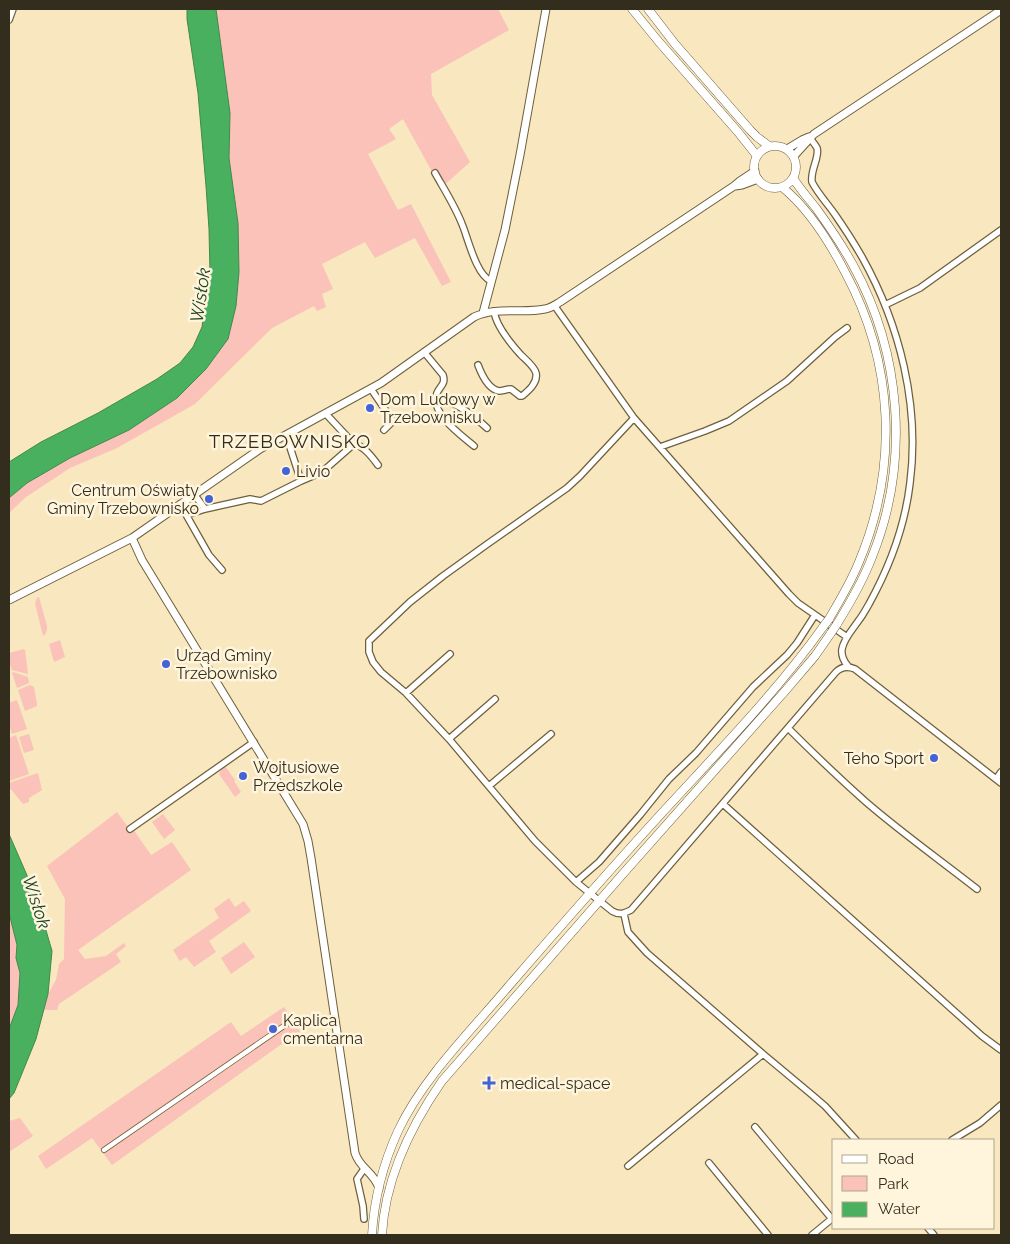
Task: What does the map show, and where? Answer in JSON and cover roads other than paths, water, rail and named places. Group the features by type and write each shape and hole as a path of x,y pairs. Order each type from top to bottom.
{"main road":[{"path":"632,9 743,137 757,156"},
{"path":"648,9 674,44 750,130 769,146"},
{"path":"769,146 782,146 794,156 797,167 793,178 782,187 769,187 763,184 756,175 754,166 757,156 769,146"},
{"path":"382,1235 390,1185 401,1152 428,1102 442,1081 815,656 853,599 873,556 885,520 895,460 896,413 890,362 874,310 854,265 831,229 793,178"},
{"path":"372,1235 382,1175 398,1132 429,1081 527,964 703,769 807,649 828,619 859,563 876,512 882,485 886,433 885,396 878,356 856,292 838,259 825,237 805,211 782,187"}],"street":[{"path":"9,20 13,9"},
{"path":"483,312 505,230 546,9"},
{"path":"787,149 810,137 1001,10"},
{"path":"794,156 810,137"},
{"path":"810,137 817,152 811,174 812,182 845,229 873,278 885,306 899,348 910,397 912,422 913,453 905,514 886,572 861,618 847,636 841,651 844,662 999,781 1001,772"},
{"path":"435,172 462,224 476,262 485,277 491,281"},
{"path":"9,600 132,538 260,449 371,389 483,312 539,310 554,306 740,181 756,175"},
{"path":"885,306 920,288 1001,230"},
{"path":"554,306 634,418 789,594 798,603 847,636"},
{"path":"478,365 486,380 500,391 511,388 522,396 536,380 535,371 510,342 495,317 494,311"},
{"path":"660,447 705,432 729,421 787,380 847,328"},
{"path":"424,352 443,375 444,379 444,383 436,394 437,408 450,425 474,446"},
{"path":"371,389 393,421 384,430"},
{"path":"436,397 443,398 462,408 487,428"},
{"path":"326,414 354,444 358,444 365,449 378,465"},
{"path":"634,418 574,482 410,602 369,641 369,652 372,662 406,693 449,739 534,841 576,882 617,914 624,914 631,910 839,669 848,666"},
{"path":"286,435 301,481"},
{"path":"186,515 205,508 250,499 261,501 322,472 354,444"},
{"path":"194,494 205,508"},
{"path":"180,504 209,555 222,570"},
{"path":"132,538 142,560 301,819 306,832 352,1137 357,1158 364,1169 371,1174 379,1188"},
{"path":"576,882 599,862 640,816 669,779 696,753 753,688 787,655 815,615"},
{"path":"406,693 450,654"},
{"path":"449,739 495,699"},
{"path":"788,728 866,802 977,889"},
{"path":"488,786 551,734"},
{"path":"130,829 254,742"},
{"path":"723,804 982,1036 1001,1050"},
{"path":"624,914 628,932 647,953 762,1054 812,1094 855,1139"},
{"path":"104,1150 294,1019"},
{"path":"628,1166 762,1054"},
{"path":"954,1139 980,1123 1001,1105"},
{"path":"756,1127 832,1217"},
{"path":"709,1163 768,1235"},
{"path":"364,1169 358,1178 364,1206 364,1219"},
{"path":"371,1174 382,1175 388,1178 390,1185"},
{"path":"812,1235 832,1219"}],"water":[{"path":"187,9 216,9 230,113 229,158 238,223 239,272 236,306 228,339 206,369 177,398 129,430 70,458 27,483 9,498 9,462 41,442 98,413 157,379 180,363 193,347 202,327 210,273 209,229 198,93"},
{"name":"Wisłok","path":"9,834 36,896 52,951 48,994 36,1039 14,1093 9,1099 9,1029 18,1005 20,973 16,958 17,945 9,913"}],"place":[{"name":"Dom Ludowy w Trzebownisku","path":"370,408"},
{"name":"Livio","path":"286,471"},
{"name":"Centrum Oświaty Gminy Trzebownisko","path":"209,499"},
{"name":"Urząd Gminy Trzebownisko","path":"166,664"},
{"name":"Teho Sport","path":"934,758"},
{"name":"Wojtusiowe Przedszkole","path":"243,776"},
{"name":"Kaplica cmentarna","path":"273,1029"},
{"name":"medical-space","path":"489,1083"}],"district":[{"name":"TRZEBOWNISKO","path":"290,441"}]}
